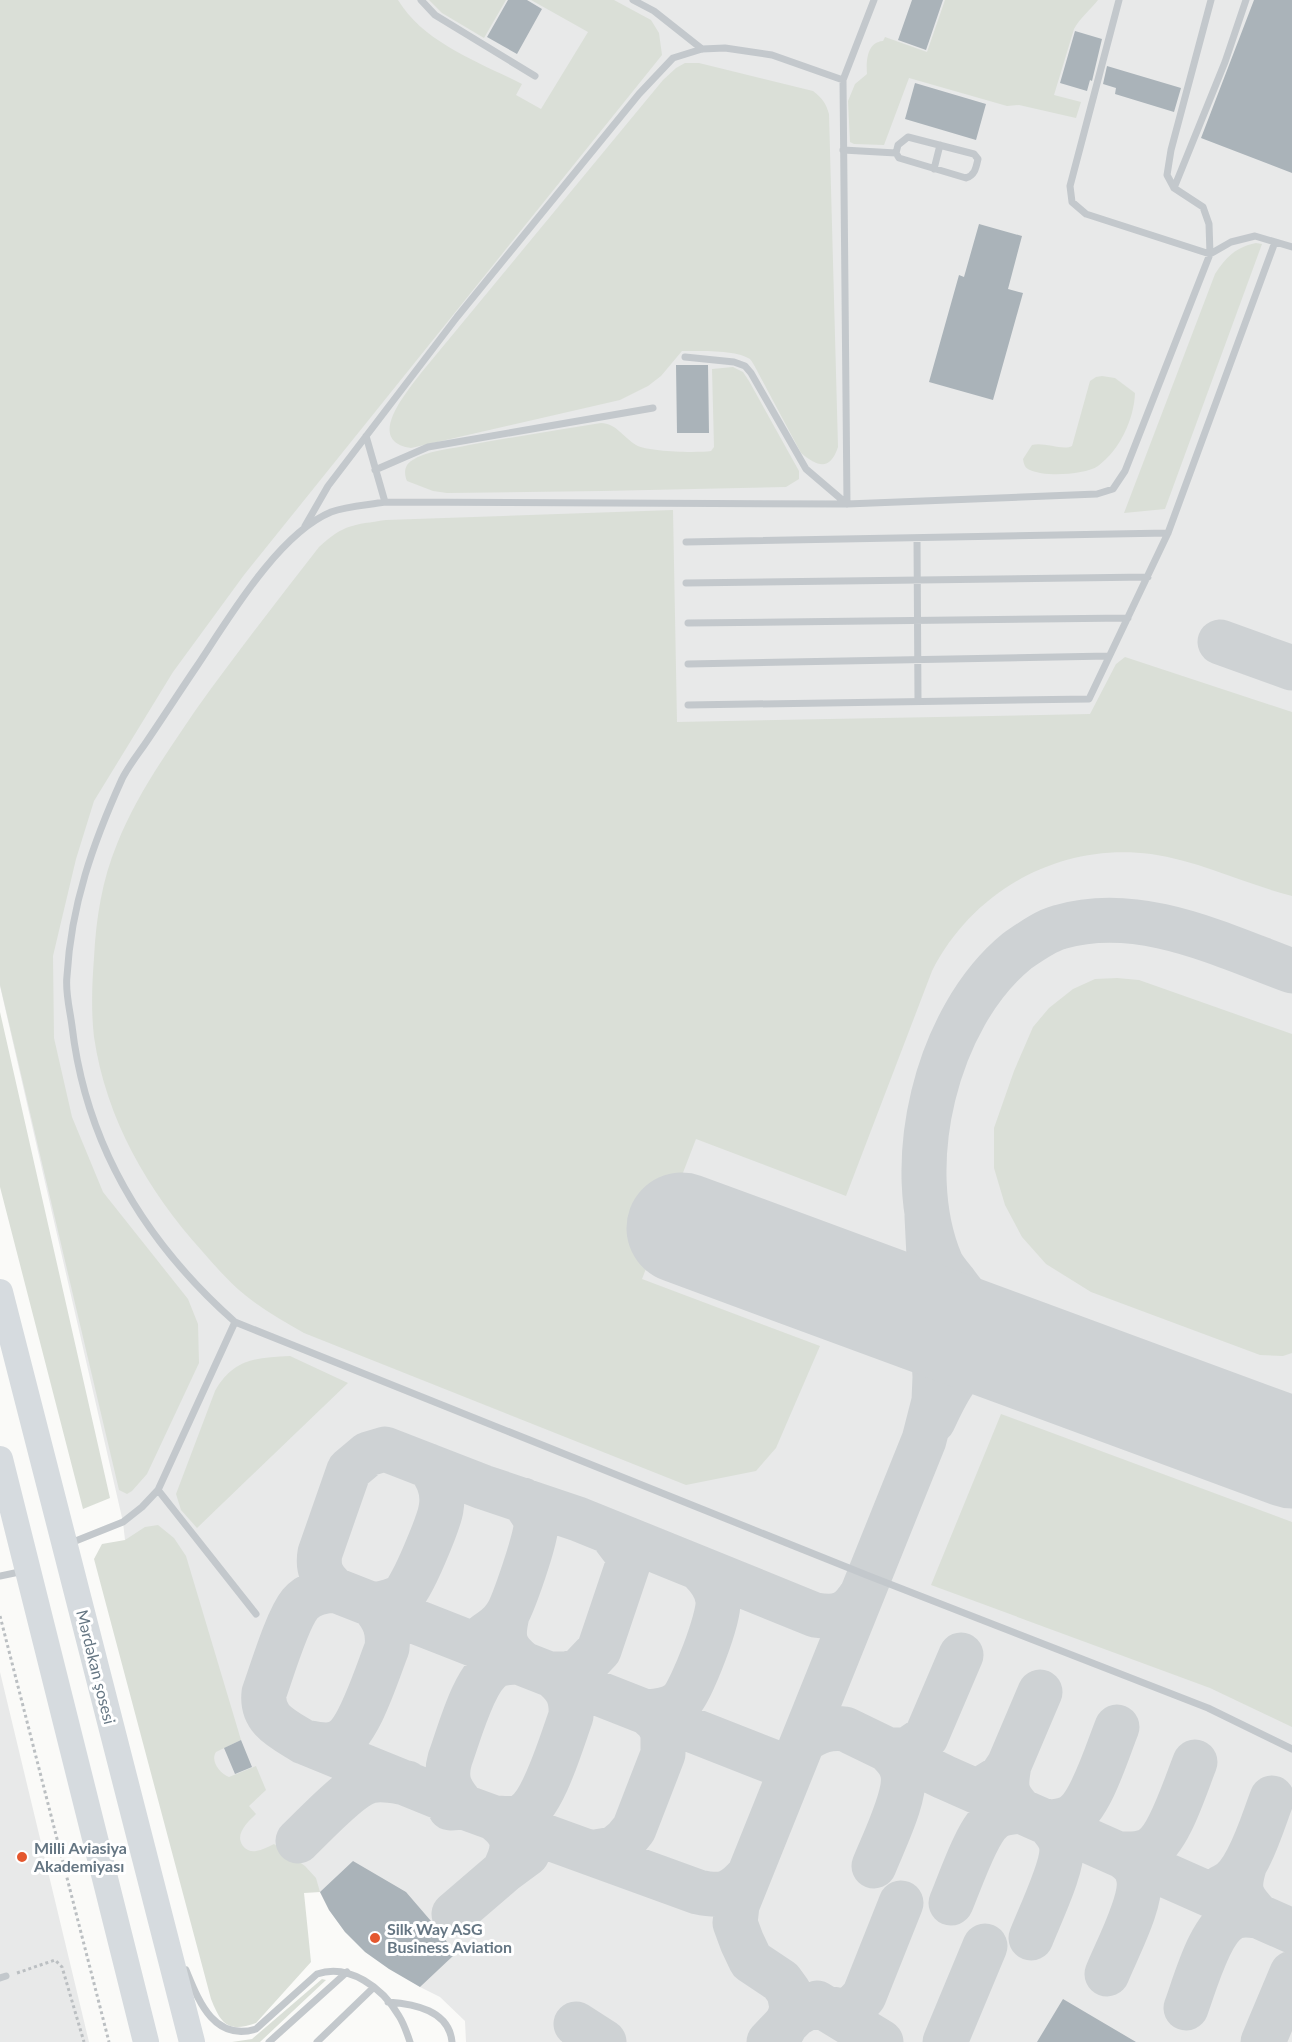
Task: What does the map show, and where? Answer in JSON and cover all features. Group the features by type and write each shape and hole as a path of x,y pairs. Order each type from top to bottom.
{"highway":[{"name":"Mərdəkan şosesi","path":"0,1292 192,2042"},
{"path":"0,1459 146,2042"}],"lane":[{"path":"421,0 435,15 535,75"},
{"path":"633,0 654,11 702,49"},
{"path":"847,504 843,80 874,0"},
{"path":"1119,0 1070,186 1072,202 1086,214 1210,254 1231,242 1255,236 1292,247"},
{"path":"305,526 333,512 386,502 847,504 1097,494 1113,489 1125,471 1210,254 1209,224 1203,207 1174,188 1167,175 1171,150 1211,0"},
{"path":"1174,188 1225,62 1246,0"},
{"path":"843,80 772,55 725,48 702,49 673,58 639,94 457,317 328,486 305,526 280,551 232,613 124,776 93,847 76,903 66,978 76,1061 112,1168 147,1226 211,1301 235,1322 870,1576 1208,1708 1292,1749"},
{"path":"908,137 940,145 974,154 978,159 971,176 966,178 906,161 898,158 896,153 898,145 908,137"},
{"path":"934,169 940,145"},
{"path":"843,150 896,153"},
{"path":"688,705 1089,699 1168,533 1275,242"},
{"path":"685,357 734,362 745,366 806,469 847,504"},
{"path":"375,470 428,447 653,408"},
{"path":"366,436 386,502"},
{"path":"686,542 1168,533"},
{"path":"917,538 918,702"},
{"path":"686,583 1148,577"},
{"path":"688,622 1128,618"},
{"path":"688,664 1109,656"},
{"path":"64,1545 123,1522 158,1490 235,1322"},
{"path":"158,1490 256,1614"},
{"path":"0,1576 27,1570"},
{"path":"153,1889 174,1941"},
{"path":"182,1962 204,2014 220,2032 241,2036 256,2029 317,1974 328,1970 347,1971 359,1976 373,1988 398,2014 410,2042"},
{"path":"269,2042 347,1971"},
{"path":"317,2042 373,1988"},
{"path":"388,2002 408,2004 431,2011 451,2033 452,2042"}],"path":[{"path":"0,1616 109,2042"},
{"path":"3,1977 54,1960 62,1966 84,2042"}],"shaded area":[{"path":"0,0 1292,0 1292,2042 466,2042 465,2021 440,1997 420,1987 345,1932 329,1910 320,1892 230,1893 125,1540 123,1522 0,986"},
{"path":"0,0 398,0 409,15 437,40 522,84 516,95 541,109 588,32 531,0 614,0 651,20 659,33 662,55 244,575 173,672 94,801 76,859 53,956 54,1038 72,1117 103,1192 188,1299 198,1324 199,1363 147,1474 127,1494 119,1490 0,985"},
{"path":"429,0 506,0 484,38 442,13"},
{"path":"945,0 1098,0 1074,29 1054,95 1081,102 1076,118 1019,105 1007,106 909,78 884,145 850,142 848,101 855,84 867,74 867,58 871,48 883,41 885,37 927,52"},
{"path":"685,63 699,63 813,91 828,110 838,447 835,455 827,463 818,464 801,453 750,359 726,352 706,351 682,351 661,376 648,386 620,400 411,448 397,444 391,436 390,426 393,415 415,381 663,80"},
{"path":"1256,243 1262,244 1165,509 1124,513 1215,274 1232,254"},
{"path":"733,367 743,372 749,381 799,471 799,479 786,487 447,493 433,491 407,481 405,470 407,465 417,457 432,452 601,423 611,425 636,445 642,447 672,451 711,451 714,447 712,369"},
{"path":"1102,376 1115,378 1135,393 1129,423 1113,452 1098,466 1074,473 1045,474 1027,468 1023,459 1032,445 1064,448 1072,446 1090,381"},
{"path":"673,510 677,722 1090,714 1116,664 1125,657 1292,712 1292,896 1205,867 1151,854 1117,852 1084,856 1053,864 995,895 949,942 932,971 846,1196 696,1139 642,1279 820,1346 776,1448 756,1471 686,1485 304,1333 245,1295 222,1274 182,1228 147,1179 132,1152 108,1097 94,1037 92,1007 98,914 107,872 133,809 163,759 210,690 319,547 328,539 349,527 386,520"},
{"path":"1095,979 1139,980 1292,1034 1292,1353 1283,1356 1260,1355 1091,1292 1046,1264 1022,1237 1005,1205 994,1168 994,1128 1014,1071 1033,1027 1049,1008 1073,989"},
{"path":"0,1012 110,1498 83,1509 0,1187"},
{"path":"290,1356 348,1383 197,1528 181,1510 176,1494 215,1391 222,1380 238,1366 256,1359"},
{"path":"1001,1414 1292,1522 1292,1727 1210,1688 931,1585"},
{"path":"158,1525 174,1538 186,1556 241,1740 216,1752 215,1763 219,1770 229,1777 256,1766 266,1790 249,1806 256,1814 243,1828 241,1842 246,1849 252,1851 274,1844 305,1866 316,1878 320,1892 304,1893 311,1962 256,2023 246,2026 227,2024 218,2015 211,1999 94,1559 102,1544 125,1540 145,1527"},
{"name":"Milli Aviasiya Akademiyası","path":"0,1672 89,2042 0,2042"},
{"path":"322,1979 326,1980 260,2042 232,2042 252,2039"}],"building":[{"path":"508,0 527,0 542,9 517,54 487,37"},
{"path":"912,0 943,0 926,50 898,40"},
{"path":"1254,0 1292,0 1292,173 1201,138"},
{"path":"1075,31 1102,39 1092,81 1090,80 1087,91 1060,83"},
{"path":"1107,66 1181,88 1174,112 1115,94 1116,88 1103,84"},
{"path":"915,83 986,104 976,140 905,119"},
{"path":"979,224 1022,236 1008,289 1023,293 993,400 929,382 959,275 964,277"},
{"path":"676,365 708,365 709,433 677,433"},
{"path":"241,1740 252,1767 235,1774 224,1748"},
{"path":"353,1861 406,1892 443,1935 454,1955 420,1987 365,1952 345,1932 329,1910 320,1892"},
{"path":"1063,1999 1136,2042 1037,2042"}],"taxiway":[{"path":"1220,642 1292,668"},
{"path":"1013,1351 968,1299 941,1263 929,1225 924,1183 926,1139 933,1096 947,1053 965,1014 989,979 1017,951 1049,931 1090,921 1119,920 1178,930 1292,971"},
{"path":"769,2042 786,2024 790,2016 792,2007 789,1992 781,1981 751,1961 735,1923 737,1905 924,1440 934,1401 935,1377 927,1216"},
{"path":"933,1421 954,1381 969,1364 989,1354 1013,1351"},
{"path":"1228,1430 1292,1426"},
{"path":"791,1769 335,1590 322,1574 319,1559 349,1470 368,1454 385,1449 483,1487 578,1519 815,1615 843,1614 862,1594"},
{"path":"304,1742 325,1745 337,1743 353,1727 367,1700 387,1648 385,1625 373,1605 396,1599 407,1590 425,1554 439,1516 442,1503 441,1492 436,1476 429,1466"},
{"path":"485,1635 504,1619 509,1610 533,1542 536,1522 523,1500"},
{"path":"551,1674 567,1674 580,1670 599,1650 628,1564 627,1554 611,1533"},
{"path":"647,1712 669,1708 681,1701 692,1683 704,1652 715,1622 718,1601 713,1584 701,1570"},
{"path":"335,1590 307,1597 295,1612 285,1633 264,1693 266,1710 281,1728 304,1742 464,1807 698,1892 726,1893 748,1876"},
{"path":"450,1808 464,1807 449,1785 448,1766 474,1693 489,1671 497,1665 521,1662 505,1641 507,1615"},
{"path":"874,1866 894,1818 902,1791 901,1767 888,1750 907,1750 926,1737 961,1655"},
{"path":"504,1871 511,1855 512,1841 507,1830 494,1818 522,1816 538,1799 571,1716 571,1703 567,1692 551,1674"},
{"path":"988,1785 1001,1777 1009,1765 1040,1692"},
{"path":"590,1853 614,1849 634,1829 663,1754 663,1733 658,1722 647,1712"},
{"path":"1031,1938 1060,1863 1061,1843 1056,1832 1048,1823 1071,1817 1078,1811 1092,1789 1117,1727"},
{"path":"804,1740 823,1730 845,1729 944,1777 1292,1931"},
{"path":"1120,1854 1142,1853 1156,1844 1170,1824 1195,1762"},
{"path":"951,1903 981,1833 994,1818 1021,1811 1009,1795 1007,1779 1009,1765"},
{"path":"298,1841 343,1798 362,1784 379,1780 407,1783"},
{"path":"1222,1887 1231,1881 1247,1861 1272,1798"},
{"path":"454,1914 527,1854"},
{"path":"1107,1974 1134,1910 1139,1885 1135,1868 1120,1854"},
{"path":"1186,2008 1204,1957 1225,1923 1234,1917 1243,1915 1258,1916 1242,1894 1241,1882 1244,1867"},
{"path":"778,2039 786,2024 805,2009 817,2006 843,2011 854,2007 864,1996 901,1903"},
{"path":"945,2042 985,1946"},
{"path":"1263,2042 1292,1973"},
{"path":"817,2003 881,2042"},
{"path":"576,2024 604,2042"}],"runway":[{"path":"682,1228 1292,1453"}],"place":[{"name":"Milli Aviasiya Akademiyası","path":"22,1857"},
{"name":"Silk Way ASG Business Aviation","path":"375,1938"}]}
